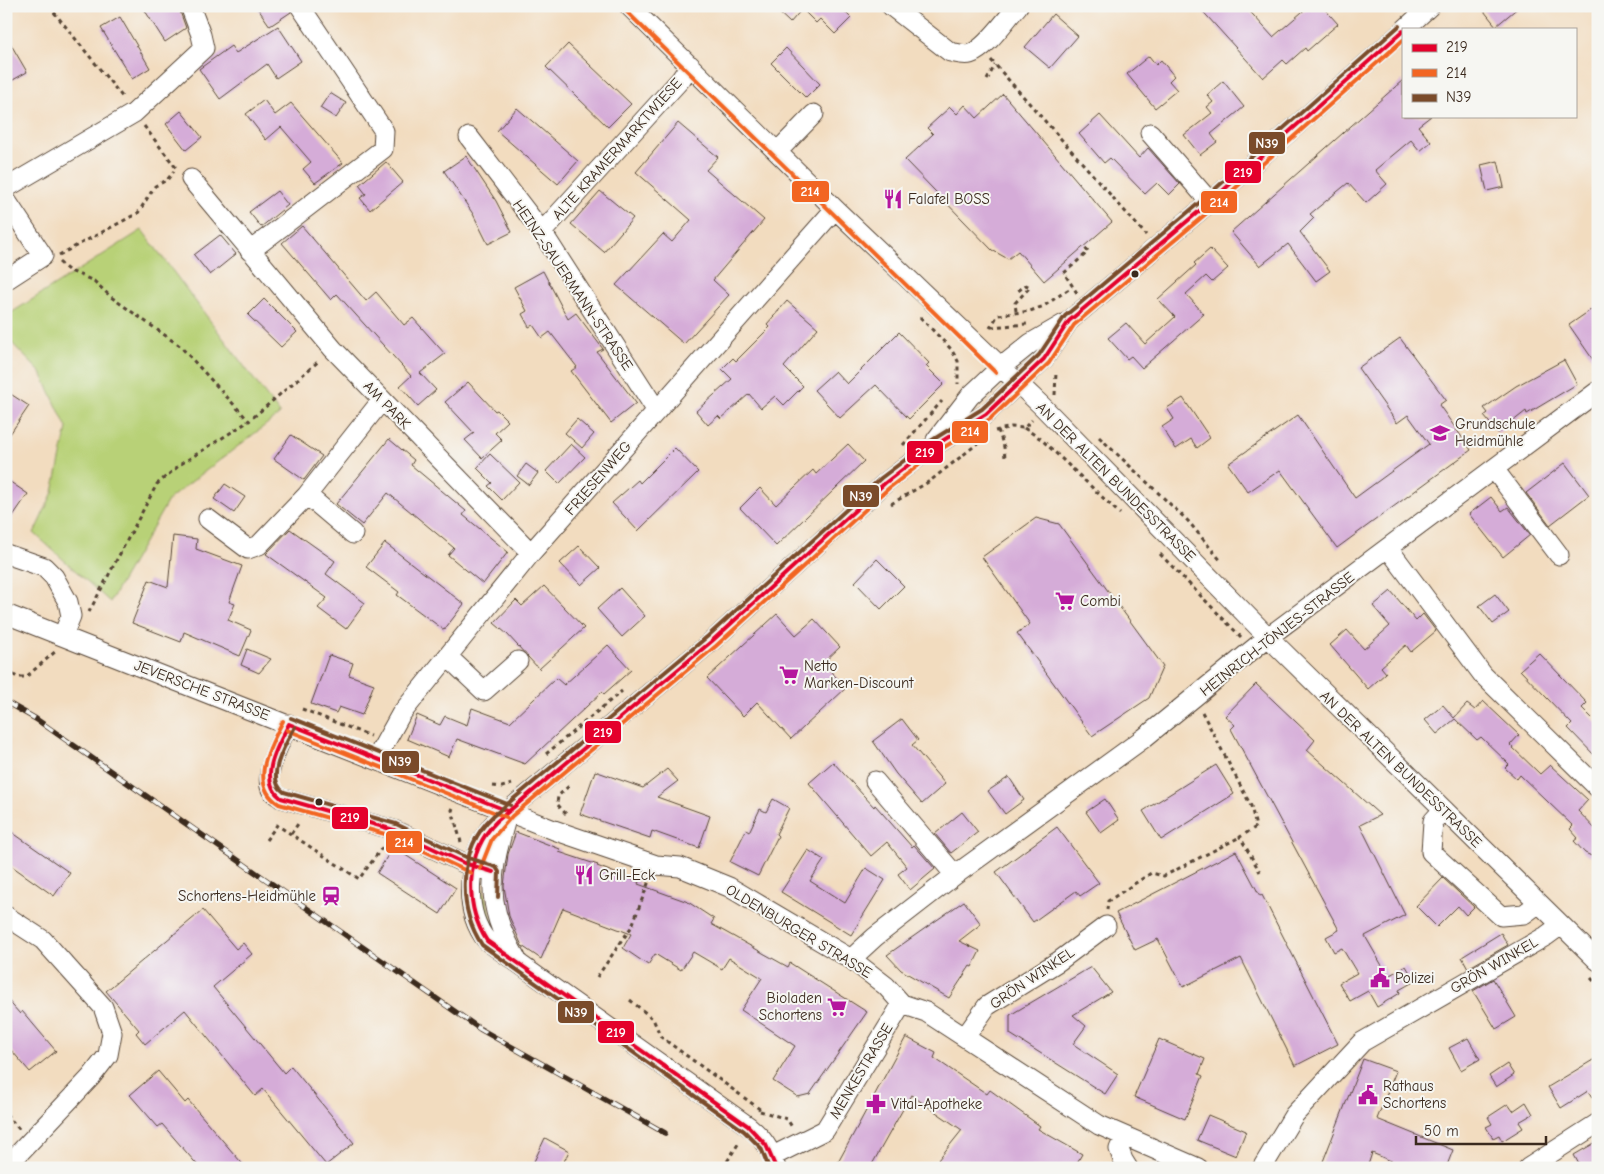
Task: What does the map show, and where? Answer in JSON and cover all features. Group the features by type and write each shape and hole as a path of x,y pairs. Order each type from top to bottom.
{"street":[{"path":"6,188 134,113 204,48 190,6"},
{"path":"250,252 383,149 384,131 300,6"},
{"name":"AN DER ALTEN BUNDESSTRASSE","path":"629,6 835,209 1018,384 1135,500 1268,638 1598,961"},
{"path":"891,6 950,52 975,52 1018,6"},
{"path":"1406,28 1430,6"},
{"path":"929,449 970,396 1000,368 1030,342 1069,321 1210,202 1402,32"},
{"name":"ALTE KRAMERMARKTWIESE","path":"542,232 681,79 690,65"},
{"path":"778,151 814,114"},
{"path":"1150,132 1210,202"},
{"name":"HEINZ-SAUERMANN-STRASSE","path":"469,137 542,232 656,411"},
{"name":"AM PARK","path":"184,174 333,349 531,553"},
{"path":"6,200 43,256 6,280"},
{"name":"FRIESENWEG","path":"376,759 401,714 531,553 835,209"},
{"path":"775,1162 764,1141 748,1126 487,941 478,930 472,914 470,898 474,867 481,845 491,827 508,811 712,641 885,484 929,449 986,414 1044,359 1069,321"},
{"name":"HEINRICH-TÖNJES-STRASSE","path":"850,959 875,937 955,875 1144,738 1268,638 1598,391"},
{"path":"208,520 248,549 259,545 307,495 382,400"},
{"path":"1494,469 1559,555"},
{"path":"307,495 353,534"},
{"path":"1388,548 1483,675 1598,788"},
{"path":"6,554 44,567 54,578 68,602 70,616 63,636"},
{"name":"JEVERSCHE STRASSE","path":"6,614 508,811"},
{"path":"448,658 484,690 518,661"},
{"path":"289,724 271,767 268,781 272,792 282,798 394,830 474,867 493,872"},
{"path":"875,781 955,875"},
{"path":"1443,810 1433,821 1432,852 1501,916 1524,914 1539,903"},
{"path":"508,811 493,872 492,894 495,913 502,931 520,964"},
{"name":"OLDENBURGER STRASSE","path":"508,811 554,830 656,865 680,867 729,887 850,959 886,986 902,1004 926,1012 1099,1125 1124,1138 1198,1168"},
{"path":"6,916 43,940 103,1007 112,1033 108,1055 91,1077 6,1167"},
{"name":"GRÖN WINKEL","path":"1262,1168 1294,1116 1362,1042 1546,936 1561,925"},
{"name":"GRÖN WINKEL","path":"965,1037 987,1006 1059,962 1106,926"},
{"name":"MENKESTRASSE","path":"775,1162 825,1130 902,1004"},
{"path":"1528,1168 1598,1123"},
{"path":"1124,1138 1119,1148 1128,1168"}],"path":[{"path":"49,6 184,174 154,186 138,213 55,258 68,270 94,281 112,297 180,346 249,421"},
{"path":"975,52 995,65 1157,247"},
{"path":"987,80 995,65"},
{"path":"991,328 998,315 1016,311 1030,311 1044,306 1072,287 1064,273 1088,252 1084,246"},
{"path":"1016,311 1015,303 1030,287 1026,284 1018,292"},
{"path":"86,616 124,549 157,484 182,464 249,421 333,349"},
{"path":"1024,428 1041,439 1122,516"},
{"path":"998,430 1004,447 1005,458"},
{"path":"1098,435 1188,521 1223,563"},
{"path":"1156,551 1232,630"},
{"path":"1106,926 1108,901 1151,873 1164,876 1256,827 1251,806 1205,716 1194,699"},
{"path":"558,796 557,804 565,814 572,816"},
{"path":"266,840 277,825 358,879 394,830"},
{"path":"1240,837 1260,872"},
{"path":"597,976 632,926 656,865"},
{"path":"630,1000 653,1019 661,1038 761,1110"},
{"path":"723,1168 743,1136"}],"green space":[{"path":"142,230 280,414 169,499 110,602 34,533 53,492 67,428 41,373 6,337 6,316"},
{"path":"478,889 483,890 497,937 483,929"}],"building":[{"path":"142,6 178,6 186,28 165,42"},
{"path":"256,6 289,6 291,12 270,26"},
{"path":"772,6 839,6 851,18 835,34 820,19 816,23 802,9 790,23"},
{"path":"1198,6 1245,6 1273,37 1309,6 1322,6 1338,24 1307,51 1305,48 1287,64 1283,60 1263,78"},
{"path":"1480,6 1520,6 1496,26"},
{"path":"1053,14 1078,36 1050,68 1025,47"},
{"path":"120,17 150,68 132,79 101,28"},
{"path":"278,26 301,61 276,78 267,64 220,99 199,69 231,46 236,53"},
{"path":"6,36 27,72 6,84"},
{"path":"568,44 631,104 608,127 546,67"},
{"path":"786,48 820,84 806,98 771,63"},
{"path":"1149,56 1156,65 1161,60 1174,76 1169,81 1177,90 1155,108 1127,74"},
{"path":"1223,81 1244,107 1211,134 1217,142 1200,155 1184,135 1212,113 1207,107 1213,102 1207,95"},
{"path":"1402,81 1402,118 1428,118 1418,126 1431,142 1420,151 1411,140 1375,170 1387,184 1366,203 1348,183 1310,214 1314,218 1300,232 1330,271 1316,281 1288,244 1260,266 1231,232"},
{"path":"330,93 346,103 336,118 320,108"},
{"path":"1003,94 1112,222 1044,281 1018,251 1008,259 992,250 905,160 933,134 927,128 950,107 957,114 965,105 977,118"},
{"path":"264,100 275,115 291,103 343,163 315,183 303,169 311,162 281,127 266,140 246,114"},
{"path":"517,108 578,161 558,184 497,131"},
{"path":"181,111 202,137 186,150 166,124"},
{"path":"1100,115 1139,158 1148,148 1180,184 1169,195 1157,183 1145,194 1110,158 1104,163 1079,134"},
{"path":"678,123 718,157 706,170 764,220 713,280 729,295 684,344 616,285 663,234 672,242 691,220 636,172"},
{"path":"466,156 496,201 512,232 488,244 473,214 444,171"},
{"path":"1498,161 1504,187 1487,191 1481,165"},
{"path":"386,162 403,182 370,210 360,198 366,194 359,185"},
{"path":"277,191 288,205 261,227 249,212"},
{"path":"600,191 633,218 604,252 571,224"},
{"path":"302,226 366,301 376,292 404,325 413,318 445,354 420,373 436,390 418,406 400,386 411,376 337,294 331,300 282,243"},
{"path":"220,235 236,254 210,275 194,255"},
{"path":"1210,249 1228,268 1212,282 1206,276 1186,294 1204,314 1142,368 1131,356 1127,359 1108,338 1126,323 1145,344 1175,317 1158,299 1196,265 1194,263"},
{"path":"543,271 568,319 576,313 603,349 597,352 636,403 611,423 571,371 577,367 550,332 542,338 533,325 529,327 522,314 527,311 514,287"},
{"path":"264,299 297,332 281,347 248,315"},
{"path":"787,301 818,328 784,367 803,386 784,405 775,396 761,408 749,394 721,419 718,416 708,425 696,411 732,379 722,369 733,358 736,361 770,327 767,324"},
{"path":"1598,305 1598,367 1569,325"},
{"path":"899,332 929,363 926,366 944,384 909,419 876,385 840,418 814,390 835,371 847,384"},
{"name":"Grundschule Heidmühle","path":"1400,338 1446,400 1439,405 1471,450 1337,548 1280,470 1248,492 1228,464 1298,415 1355,498 1429,444 1408,415 1397,423 1358,368"},
{"path":"1564,360 1577,384 1527,414 1526,411 1498,433 1484,416 1488,413 1484,408 1516,386"},
{"path":"468,382 495,411 497,410 508,421 495,433 502,440 482,458 465,440 474,433 445,402"},
{"path":"6,391 29,406 6,440"},
{"path":"1183,398 1210,438 1197,448 1191,439 1176,449 1162,427 1174,419 1167,408"},
{"path":"577,419 594,434 582,448 565,433"},
{"path":"291,435 322,456 304,480 274,459"},
{"path":"389,439 414,460 411,465 466,511 463,515 508,552 483,584 448,555 454,548 388,493 362,525 336,504"},
{"path":"571,444 585,457 559,484 546,471"},
{"path":"848,444 864,461 776,546 740,508 760,488 776,505 813,470 816,474"},
{"path":"675,448 698,472 638,531 612,503 638,480 640,483"},
{"path":"490,454 519,482 502,500 488,486 492,483 477,468"},
{"path":"1565,463 1589,495 1550,525 1526,493"},
{"path":"526,464 538,473 529,485 517,476"},
{"path":"6,479 28,494 6,526"},
{"path":"225,484 245,497 234,513 214,499"},
{"path":"1491,497 1502,511 1508,507 1530,535 1503,557 1469,514"},
{"path":"1036,518 1059,524 1163,666 1149,698 1092,736 1017,633 1030,624 982,557"},
{"path":"290,529 335,561 326,574 365,603 346,629 318,608 327,598 266,554"},
{"path":"173,536 197,539 196,549 242,566 229,602 235,604 228,620 251,630 240,656 184,632 181,642 132,623 149,580 168,587"},
{"path":"385,543 464,604 444,630 397,595 399,592 366,567"},
{"path":"579,546 600,568 581,585 560,563"},
{"path":"877,559 904,586 881,609 855,582"},
{"path":"544,586 584,628 539,669 507,634 494,623 516,600 522,606"},
{"path":"620,588 645,616 622,637 597,609"},
{"path":"1391,591 1416,621 1423,614 1436,631 1411,652 1406,645 1381,667 1386,673 1368,689 1330,645 1347,630 1364,649 1390,626 1373,606"},
{"path":"1495,594 1509,612 1493,624 1479,606"},
{"path":"777,614 796,635 814,619 840,647 823,663 846,688 791,739 757,702 743,716 707,678"},
{"path":"608,645 631,670 604,694 602,692 525,764 457,739 449,757 407,739 417,715 440,725 445,716 467,725 472,708 510,722 556,678 564,685"},
{"path":"247,649 271,659 259,673 241,665"},
{"path":"1539,653 1587,703 1582,708 1598,724 1598,759 1568,728 1572,724 1520,670"},
{"path":"329,655 353,663 349,675 374,684 362,715 339,707 336,713 311,704"},
{"path":"1256,684 1315,740 1307,750 1380,815 1360,825 1405,915 1365,936 1388,976 1406,966 1415,981 1399,990 1400,993 1377,1007 1368,991 1350,1001 1339,983 1357,973 1342,948 1334,952 1326,937 1339,930 1231,729 1235,725 1225,716"},
{"path":"1483,701 1519,735 1510,745 1540,774 1550,765 1588,800 1578,811 1598,832 1598,859 1585,853 1574,841 1578,838 1570,829 1573,826 1520,775 1517,779 1505,768 1509,764 1481,737 1477,740 1455,719 1437,734 1425,720 1443,705 1454,718 1467,704 1475,710"},
{"path":"902,719 918,740 912,745 945,784 922,804 896,774 873,741"},
{"path":"833,762 935,869 910,890 898,874 907,867 887,842 871,856 809,783"},
{"path":"1216,765 1234,794 1161,840 1143,811"},
{"path":"667,769 678,781 657,797 710,816 699,848 652,831 650,838 580,814 595,771 643,788"},
{"path":"1009,777 1024,800 1005,814 988,791"},
{"path":"773,799 789,808 776,834 778,836 758,876 730,862 746,830 749,832 760,809 766,812"},
{"path":"1105,799 1119,820 1101,833 1086,812"},
{"path":"962,812 978,832 951,853 935,834"},
{"path":"1057,827 1099,883 1080,896 1076,891 1033,922 996,872"},
{"path":"6,828 70,873 54,896 6,862"},
{"path":"516,832 560,849 559,852 598,865 639,882 638,884 688,902 714,919 711,924 788,967 790,963 867,1012 810,1094 798,1097 773,1081 795,1046 741,1010 762,978 729,958 722,969 693,952 681,970 655,954 648,965 623,948 631,934 563,908 541,959 522,946 509,916 504,886 508,854"},
{"path":"393,847 456,888 440,914 377,873"},
{"path":"808,850 824,860 810,881 845,903 866,868 885,880 851,935 781,892"},
{"path":"1236,851 1260,896 1262,895 1338,1044 1295,1066 1241,958 1183,987 1158,939 1135,950 1116,913"},
{"path":"1443,878 1474,907 1466,915 1458,906 1437,927 1416,906"},
{"path":"964,901 981,924 959,941 980,951 972,967 970,966 949,998 901,970 887,955"},
{"path":"203,910 236,949 243,943 252,954 213,987 284,1073 291,1066 354,1143 326,1165 263,1089 255,1096 185,1010 145,1044 136,1033 139,1030 106,991"},
{"path":"1501,933 1508,945 1468,968 1462,957"},
{"path":"1091,967 1111,992 1073,1015 1086,1026 1073,1044 1118,1074 1105,1094 1010,1034 1010,1015"},
{"path":"1493,979 1516,1017 1496,1029 1473,991"},
{"path":"6,998 20,1014 22,1011 56,1051 30,1072 6,1044"},
{"path":"906,1037 936,1053 934,1058 987,1094 990,1090 1040,1126 1038,1129 1082,1154 1074,1168 948,1168 938,1160 962,1130 911,1095 870,1168 835,1168"},
{"path":"1468,1038 1480,1059 1461,1070 1449,1048"},
{"path":"1159,1039 1205,1059 1199,1074 1203,1076 1185,1119 1134,1097"},
{"path":"1598,1057 1598,1106 1588,1091 1561,1108 1548,1087"},
{"name":"Rathaus Schortens","path":"1363,1059 1396,1071 1377,1119 1453,1150 1446,1168 1408,1168 1372,1153 1367,1168 1332,1168 1322,1164"},
{"path":"1507,1064 1514,1075 1496,1087 1489,1076"},
{"path":"158,1071 185,1103 188,1100 246,1168 200,1168 162,1124 158,1127 130,1095"},
{"path":"1526,1102 1533,1114 1519,1122 1523,1128 1502,1141 1499,1135 1493,1138 1486,1127 1492,1124 1488,1117 1508,1104 1513,1111"},
{"path":"1208,1115 1246,1131 1236,1156 1197,1140"},
{"path":"545,1138 569,1151 561,1168 531,1168"},
{"path":"1598,1141 1598,1168 1581,1168 1574,1155"}],"railway":[{"path":"6,702 36,719 480,1029 665,1133"}],"transit line":[{"name":"214","path":"625,10 996,373"},
{"name":"N39","path":"769,1168 761,1148 744,1131 482,945 468,913 465,896 468,861 481,829 493,816 708,636 881,478 926,444 982,409 1039,355 1065,316 1206,197 1399,26"},
{"name":"219","path":"776,1168 766,1145 748,1126 487,941 474,911 471,879 474,863 486,834 497,821 712,641 885,483 929,449 986,414 1044,359 1069,321 1210,202 1402,32"},
{"name":"214","path":"480,869 492,839 512,816 716,646 889,488 933,454 990,419 1049,363 1074,325 1214,207 1402,41"},
{"name":"N39","path":"291,718 510,805"},
{"name":"214","path":"283,721 268,753 263,776 265,787 270,796 279,804 392,836 471,873"},
{"name":"219","path":"289,724 275,752 270,772 274,791 281,798 394,830 464,863 493,872"},
{"name":"219","path":"289,724 508,811"},
{"name":"N39","path":"295,727 282,751 276,770 278,786 284,792 396,824 466,857 496,867 499,872 498,897"},
{"name":"214","path":"287,730 506,817"}],"place":[{"name":"Falafel BOSS","path":"893,199"},
{"name":"Grundschule Heidmühle","path":"1440,433"},
{"name":"Combi","path":"1065,601"},
{"name":"Netto Marken-Discount","path":"789,675"},
{"name":"Grill-Eck","path":"584,875"},
{"name":"Schortens-Heidmühle","path":"331,896"},
{"name":"Polizei","path":"1380,978"},
{"name":"Bioladen Schortens","path":"837,1007"},
{"name":"Rathaus Schortens","path":"1368,1095"},
{"name":"Vital-Apotheke","path":"876,1104"}]}
